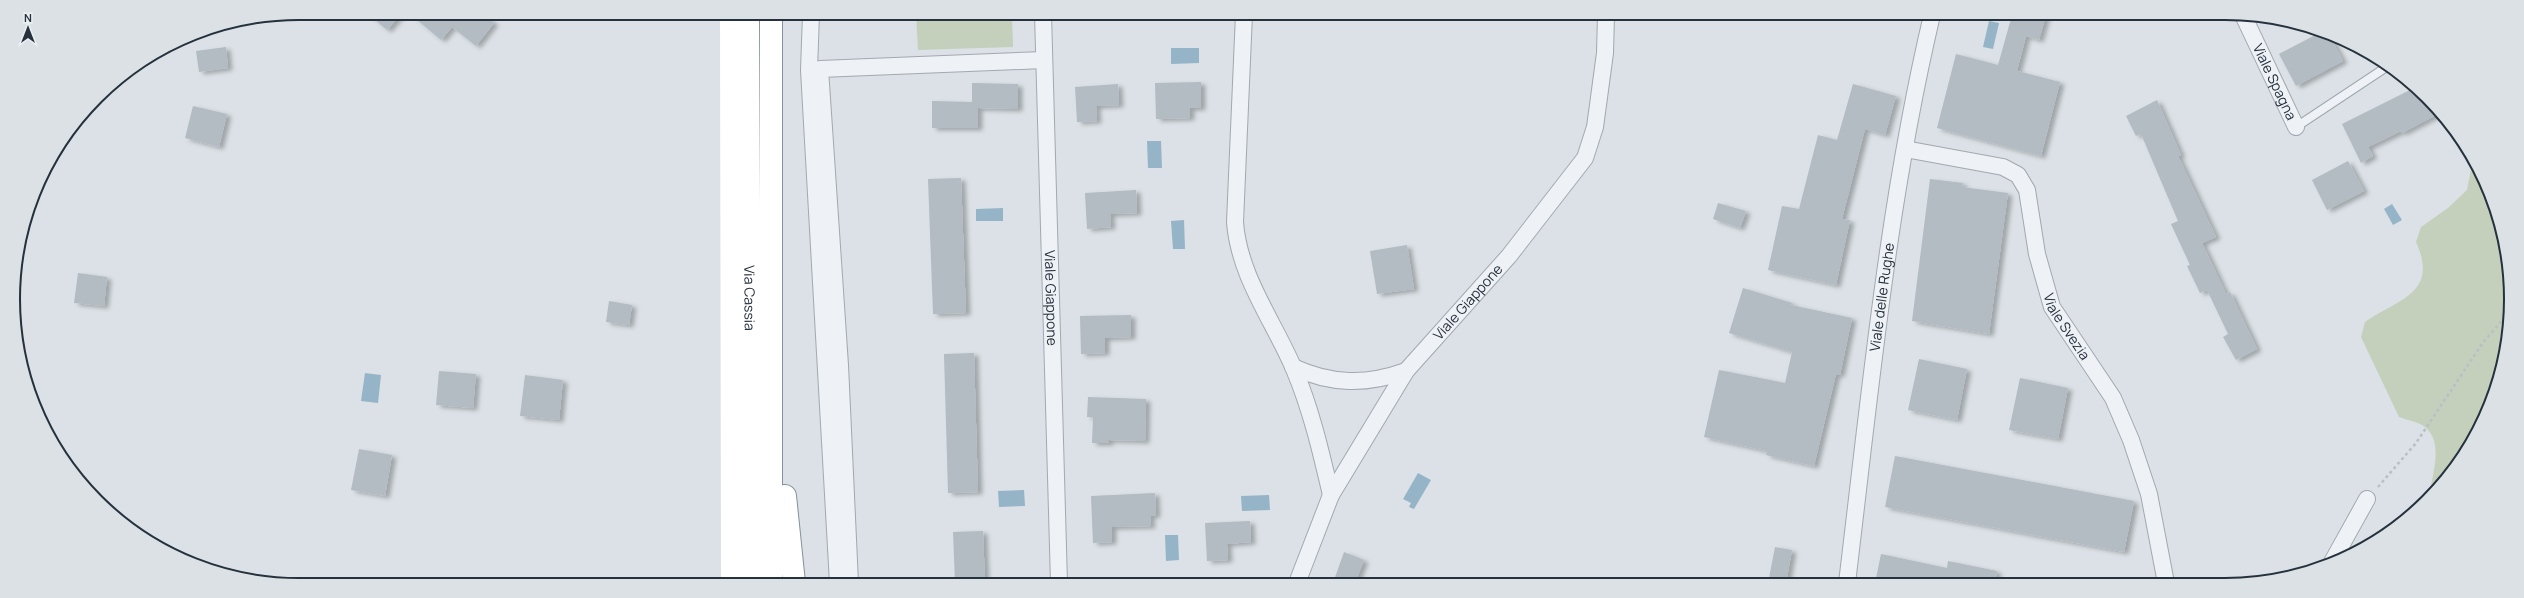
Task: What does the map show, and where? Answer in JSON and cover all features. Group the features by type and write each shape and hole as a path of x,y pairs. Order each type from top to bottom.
{"main road":[{"path":"731,20 732,578"},
{"name":"Via Cassia","path":"748,20 751,578"},
{"name":"Via Cassia","path":"771,20 771,578"},
{"path":"772,457 783,477 794,578"}],"street":[{"path":"811,20 809,70 838,578"},
{"name":"Viale Giappone","path":"1043,20 1059,578"},
{"path":"1244,20 1236,232 1240,254 1246,272 1293,367 1311,415 1331,495"},
{"name":"Viale Giappone","path":"1299,578 1331,495 1406,371 1509,256 1585,158 1595,127 1605,53 1606,20"},
{"name":"Viale delle Rughe","path":"1848,578 1883,288 1916,80 1931,20"},
{"name":"Viale Spagna","path":"2245,21 2296,127"},
{"path":"850,578 840,364 820,69 1044,60"},
{"name":"Viale Svezia","path":"1905,149 2003,167 2011,170 2023,181 2029,198 2042,279 2052,308 2113,398 2132,440 2149,494 2165,578"},
{"path":"1293,367 1310,375 1339,382 1367,381 1406,371"},
{"path":"2344,551 2367,500"}],"lane":[{"path":"2296,127 2383,69"}],"path":[{"path":"2367,500 2416,443 2484,341 2503,320"}],"green space":[{"path":"916,20 1012,20 1013,47 918,50"},
{"path":"2471,168 2483,192 2499,245 2502,263 2504,299 2502,335 2499,353 2483,406 2457,454 2431,487 2436,451 2431,434 2422,425 2399,417 2361,337 2365,322 2403,300 2419,283 2423,273 2422,259 2416,242 2421,227 2448,208 2467,190"}],"water":[{"path":"1989,21 1999,23 1993,49 1983,47"},
{"path":"1171,48 1199,48 1199,63 1171,64"},
{"path":"1147,141 1161,141 1162,168 1148,168"},
{"path":"2392,204 2402,220 2393,225 2384,209"},
{"path":"1003,208 1003,221 976,221 976,209"},
{"path":"1184,220 1185,249 1173,249 1171,221"},
{"path":"365,373 381,375 378,403 361,401"},
{"path":"1418,473 1431,480 1414,509 1409,507 1411,503 1403,499"},
{"path":"1024,490 1025,506 999,507 998,491"},
{"path":"1269,495 1270,510 1242,511 1241,496"},
{"path":"1165,535 1178,535 1179,560 1166,561"}],"building":[{"path":"375,20 396,20 387,30"},
{"path":"417,20 490,20 494,23 476,46 452,27 441,40"},
{"path":"2011,20 2045,20 2039,40 2026,36 2017,71 2060,82 2041,156 1937,128 1956,54 1998,65"},
{"path":"2315,35 2332,41 2343,61 2296,86 2279,54"},
{"path":"226,47 228,68 199,72 196,51"},
{"path":"1201,82 1201,108 1190,108 1190,118 1156,119 1155,83"},
{"path":"972,83 1018,84 1018,109 978,108 978,128 932,128 932,101 972,102"},
{"path":"1118,84 1119,105 1096,106 1097,121 1077,122 1075,87"},
{"path":"1853,84 1896,96 1885,135 1865,129 1842,219 1850,220 1836,285 1768,270 1782,206 1799,209 1818,135 1837,140"},
{"path":"2410,90 2435,115 2402,133 2401,131 2368,147 2373,156 2361,163 2342,124"},
{"path":"2157,100 2181,155 2178,156 2216,237 2202,243 2226,294 2230,292 2257,349 2236,360 2223,337 2228,334 2207,290 2200,293 2187,266 2190,265 2171,224 2178,221 2141,134 2136,136 2126,116"},
{"path":"193,106 227,114 219,147 185,138"},
{"path":"2348,161 2364,191 2327,210 2312,180"},
{"path":"961,178 966,313 933,314 928,179"},
{"path":"1930,179 1963,183 1962,187 2008,193 1989,334 1912,321"},
{"path":"1136,190 1137,213 1110,214 1111,227 1087,229 1085,193"},
{"path":"1718,203 1746,211 1740,228 1713,219"},
{"path":"1407,245 1414,289 1377,294 1370,251"},
{"path":"78,273 107,277 104,306 74,303"},
{"path":"1743,288 1792,303 1791,305 1852,318 1840,375 1836,374 1814,466 1766,455 1767,451 1704,437 1719,370 1785,383 1792,352 1729,333"},
{"path":"609,301 632,305 629,325 606,322"},
{"path":"1131,315 1131,337 1105,338 1105,353 1081,354 1080,316"},
{"path":"974,353 978,492 948,493 944,354"},
{"path":"1919,359 1967,369 1957,420 1908,410"},
{"path":"439,371 476,374 473,408 436,405"},
{"path":"525,375 563,380 559,420 520,416"},
{"path":"2020,378 2068,388 2058,439 2009,430"},
{"path":"1088,397 1146,399 1145,441 1109,440 1109,443 1092,443 1093,417 1087,417"},
{"path":"359,449 392,455 385,496 351,490"},
{"path":"1895,456 2134,501 2124,552 1885,507"},
{"path":"1155,493 1156,515 1150,516 1151,526 1112,527 1112,542 1093,543 1091,496"},
{"path":"1250,521 1251,542 1227,544 1228,560 1207,561 1205,523"},
{"path":"983,531 985,578 955,578 953,532"},
{"path":"1775,547 1792,550 1787,578 1769,578"},
{"path":"1344,552 1364,560 1357,578 1335,578"},
{"path":"1881,554 1947,568 1948,561 1997,571 1996,578 1876,578"}]}
